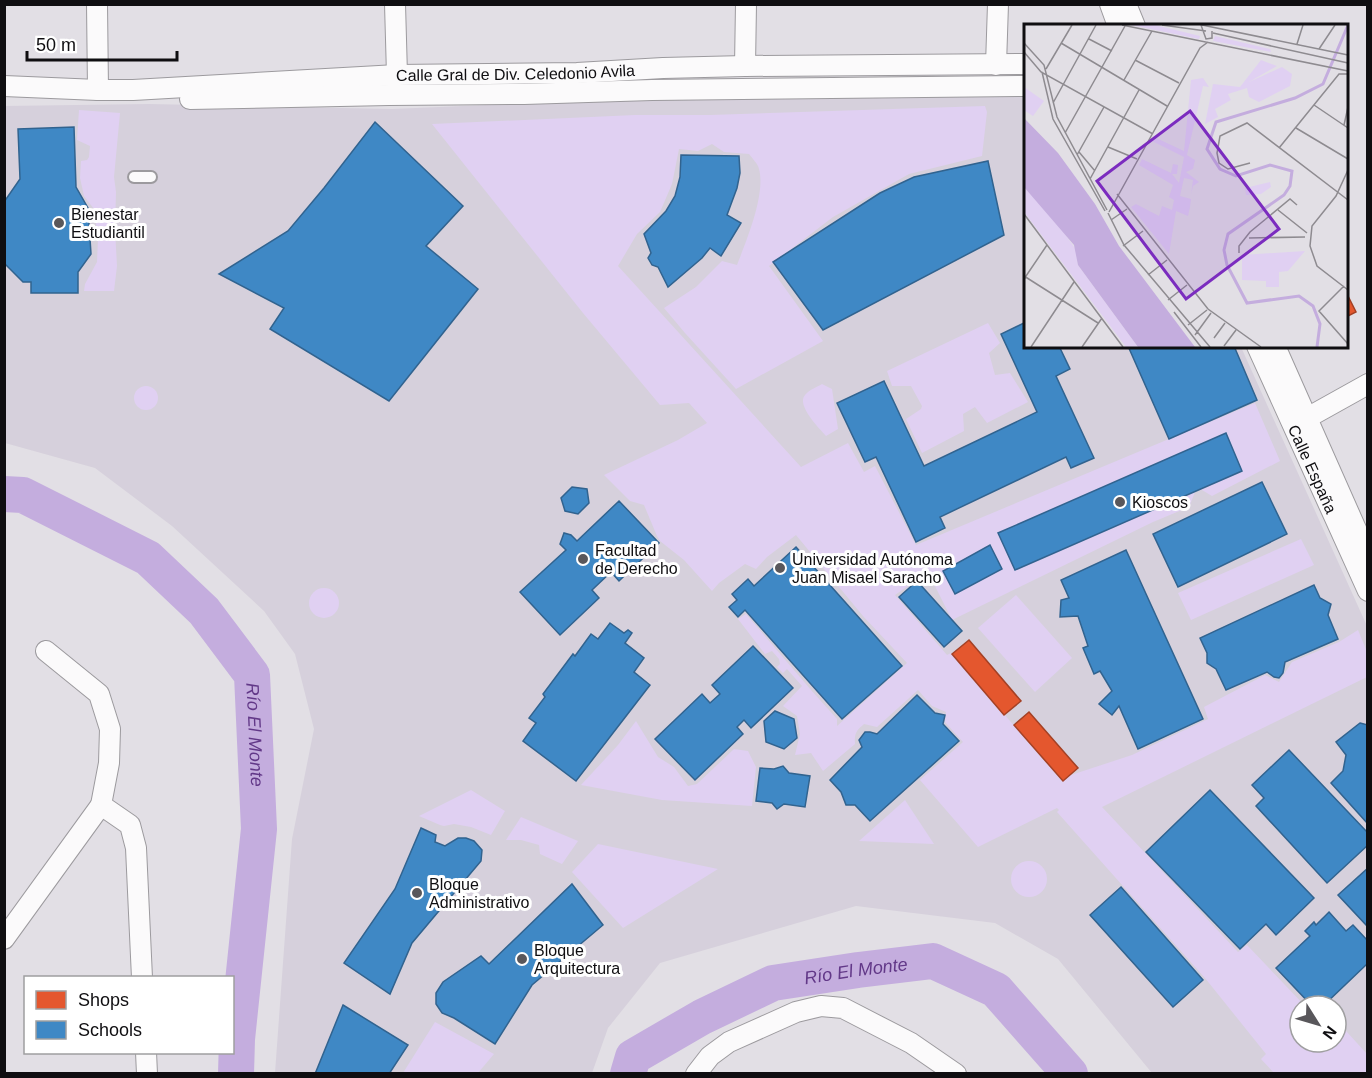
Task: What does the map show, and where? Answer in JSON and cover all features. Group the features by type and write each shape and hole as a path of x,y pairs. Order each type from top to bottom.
{"street":[{"path":"97,4 98,90"},
{"path":"395,4 397,75"},
{"path":"745,66 746,4"},
{"path":"996,65 999,4"},
{"path":"1110,4 1117,24"},
{"path":"1126,4 1133,24"},
{"name":"Calle Gral de Div. Celedonio Avila","path":"4,86 98,90 397,75 745,66 1024,64"},
{"path":"4,100 149,101 652,90 1024,86"},
{"name":"Calle España","path":"1258,348 1368,591"},
{"name":"Calle España","path":"1276,348 1368,556"},
{"path":"1307,418 1368,384"},
{"path":"4,939 101,805 109,763 110,729 99,694 46,651"},
{"path":"101,805 130,825 136,849 142,976"},
{"path":"696,1074 710,1056 729,1042 796,1012 821,1006 843,1008 911,1043 956,1074"},
{"path":"146,1054 147,1074"}],"lane":[{"path":"134,177 151,177"}],"shaded area":[{"name":"Universidad Autónoma Juan Misael Saracho","path":"1024,89 1024,348 1241,348 1367,626 1367,1073 1152,1073 1058,959 995,923 856,906 660,963 608,1028 592,1073 275,1073 292,839 314,729 295,654 264,611 172,526 95,468 5,443 4,106 149,104 392,109 631,99"},
{"path":"985,106 987,112 982,156 909,174 833,217 769,266 823,341 736,389 664,308 696,287 722,261 737,265 754,218 760,191 759,169 749,154 724,152 712,144 698,151 679,149 672,184 660,212 637,234 618,266 801,467 848,443 864,472 875,466 916,545 1255,403 1280,461 1212,496 1197,487 1189,507 1153,522 952,620 928,572 895,595 947,655 951,653 1062,781 1068,776 1132,755 1208,719 1204,707 1265,675 1279,682 1292,662 1339,642 1358,630 1367,652 1367,677 1102,807 1238,952 1247,945 1294,994 1288,994 1288,1054 1348,1054 1348,1033 1367,1054 1367,1073 1274,1073 1261,1059 1266,1054 1205,978 1057,812 1059,810 1057,808 978,847 920,780 963,742 945,722 946,712 932,706 918,690 877,727 864,724 856,732 855,744 823,771 811,753 795,755 800,734 797,716 783,706 802,686 787,669 783,673 777,667 780,664 779,659 772,651 765,654 738,619 746,614 837,719 837,726 907,663 863,616 796,535 767,557 756,569 745,564 712,591 684,560 660,541 644,505 630,501 604,475 678,440 707,423 689,403 660,405 583,313 432,124 635,115 710,115"},
{"path":"79,110 120,113 114,177 117,266 114,291 84,291 85,284 97,262 98,238 94,209 84,196 80,178 81,161 89,157 90,146 77,140"},
{"path":"988,323 1000,343 989,353 995,375 1010,373 1028,402 987,423 975,407 963,414 964,431 922,453 906,419 922,406 911,386 892,386 887,371"},
{"path":"822,384 832,389 838,429 826,436 806,410 803,399 805,395"},
{"path":"146,386 155,389 158,398 155,407 146,410 137,407 134,398 137,389"},
{"path":"1301,539 1314,565 1191,620 1178,593"},
{"path":"324,588 330,589 338,597 338,609 330,617 324,618 318,617 310,609 309,603 310,597 318,589"},
{"path":"1016,595 1072,658 1035,692 978,628"},
{"path":"636,721 658,757 674,767 688,786 697,784 734,749 748,751 756,767 752,806 662,800 581,785 618,745"},
{"path":"471,790 505,811 491,835 471,827 454,824 440,825 419,816"},
{"path":"905,800 934,844 859,841"},
{"path":"521,817 578,841 562,864 540,854 539,845 521,840 506,840"},
{"path":"598,844 718,869 623,928 572,872"},
{"path":"1029,861 1042,866 1047,879 1042,892 1029,897 1016,892 1011,879 1016,866"},
{"path":"435,1022 494,1054 478,1073 403,1073"}],"building: Shops":[{"path":"1348,296 1356,312 1348,316"},
{"path":"969,640 1021,701 1004,715 952,654"},
{"path":"1029,712 1078,768 1063,781 1014,725"}],"building: Schools":[{"path":"375,122 463,206 426,246 478,289 389,401 270,329 284,308 219,274 288,231"},
{"path":"74,127 76,187 88,208 91,254 78,272 78,293 31,293 31,282 23,282 4,263 4,202 20,179 18,129"},
{"path":"681,155 739,156 740,173 737,188 727,215 741,223 721,256 710,248 702,258 668,287 658,267 652,265 648,258 651,253 644,234 666,211 675,196 680,177"},
{"path":"988,161 1004,235 823,330 773,262 880,193 914,177"},
{"path":"1024,323 1024,348 1060,348 1070,369 1056,376 1094,458 1071,468 1066,457 940,517 945,528 916,542 876,457 865,462 837,403 884,381 924,466 1037,412 1001,334"},
{"path":"1129,348 1235,348 1257,400 1169,439"},
{"name":"Kioscos","path":"1226,433 1242,471 1015,570 998,533"},
{"path":"1262,482 1287,534 1178,587 1153,534"},
{"path":"572,487 587,489 589,503 578,514 565,511 561,498"},
{"path":"619,501 659,543 619,581 611,572 592,590 599,598 560,635 520,592 566,550 560,544 564,533 571,535 577,541"},
{"path":"990,545 1002,569 955,594 943,571"},
{"path":"796,547 902,666 842,719 745,610 738,617 729,607 737,600 732,594 748,579 754,586"},
{"path":"1126,550 1203,719 1138,749 1119,706 1112,715 1099,704 1112,691 1100,671 1094,674 1083,648 1088,646 1078,616 1060,617 1061,600 1069,598 1061,580"},
{"path":"917,581 962,631 944,647 899,597"},
{"path":"1314,585 1320,598 1331,604 1328,615 1338,639 1285,662 1283,673 1279,678 1267,672 1226,690 1216,669 1207,663 1207,653 1200,638"},
{"path":"610,623 624,633 628,630 632,633 625,643 644,658 634,672 650,685 576,781 523,741 536,723 529,718 545,697 543,694 591,634 598,639"},
{"path":"753,646 793,688 751,728 744,720 737,727 743,734 695,780 655,739 702,694 710,703 720,694 712,685"},
{"path":"917,695 935,713 945,715 943,724 959,741 870,821 855,805 846,805 841,792 830,780 862,747 859,740 865,732 877,734"},
{"path":"775,711 794,719 797,738 784,749 766,742 764,721"},
{"path":"1360,723 1368,725 1368,824 1331,783 1343,771 1346,755 1336,742"},
{"path":"1289,750 1368,833 1368,845 1327,883 1256,806 1264,798 1252,785"},
{"path":"783,766 789,773 810,776 805,807 784,804 777,809 772,803 756,801 760,768 774,769"},
{"path":"1210,790 1314,898 1276,935 1266,924 1240,949 1146,852"},
{"path":"421,828 436,835 435,842 445,846 458,838 474,841 482,850 481,861 412,943 390,994 344,963 395,889"},
{"path":"1368,868 1368,927 1338,895"},
{"path":"572,884 603,925 532,985 495,1044 442,1013 436,1004 436,993 443,982 481,956 489,964"},
{"path":"1121,887 1203,980 1173,1007 1090,915"},
{"path":"1329,912 1346,931 1353,925 1368,941 1368,965 1336,994 1301,994 1276,968 1310,936 1305,931 1314,922 1316,925"},
{"path":"343,1005 408,1045 389,1074 315,1074"}],"waterway":[{"name":"Río El Monte","path":"4,494 23,495 148,558 204,611 252,675 259,829 237,1039 236,1074"},
{"name":"Río El Monte","path":"628,1074 633,1057 702,1017 773,983 933,961 996,990 1070,1074"}],"place":[{"name":"Bienestar Estudiantil","path":"59,223"},
{"name":"Kioscos","path":"1120,502"},
{"name":"Facultad de Derecho","path":"583,559"},
{"name":"Universidad Autónoma Juan Misael Saracho","path":"780,568"},
{"name":"Bloque Administrativo","path":"417,893"},
{"name":"Bloque Arquitectura","path":"522,959"}]}
